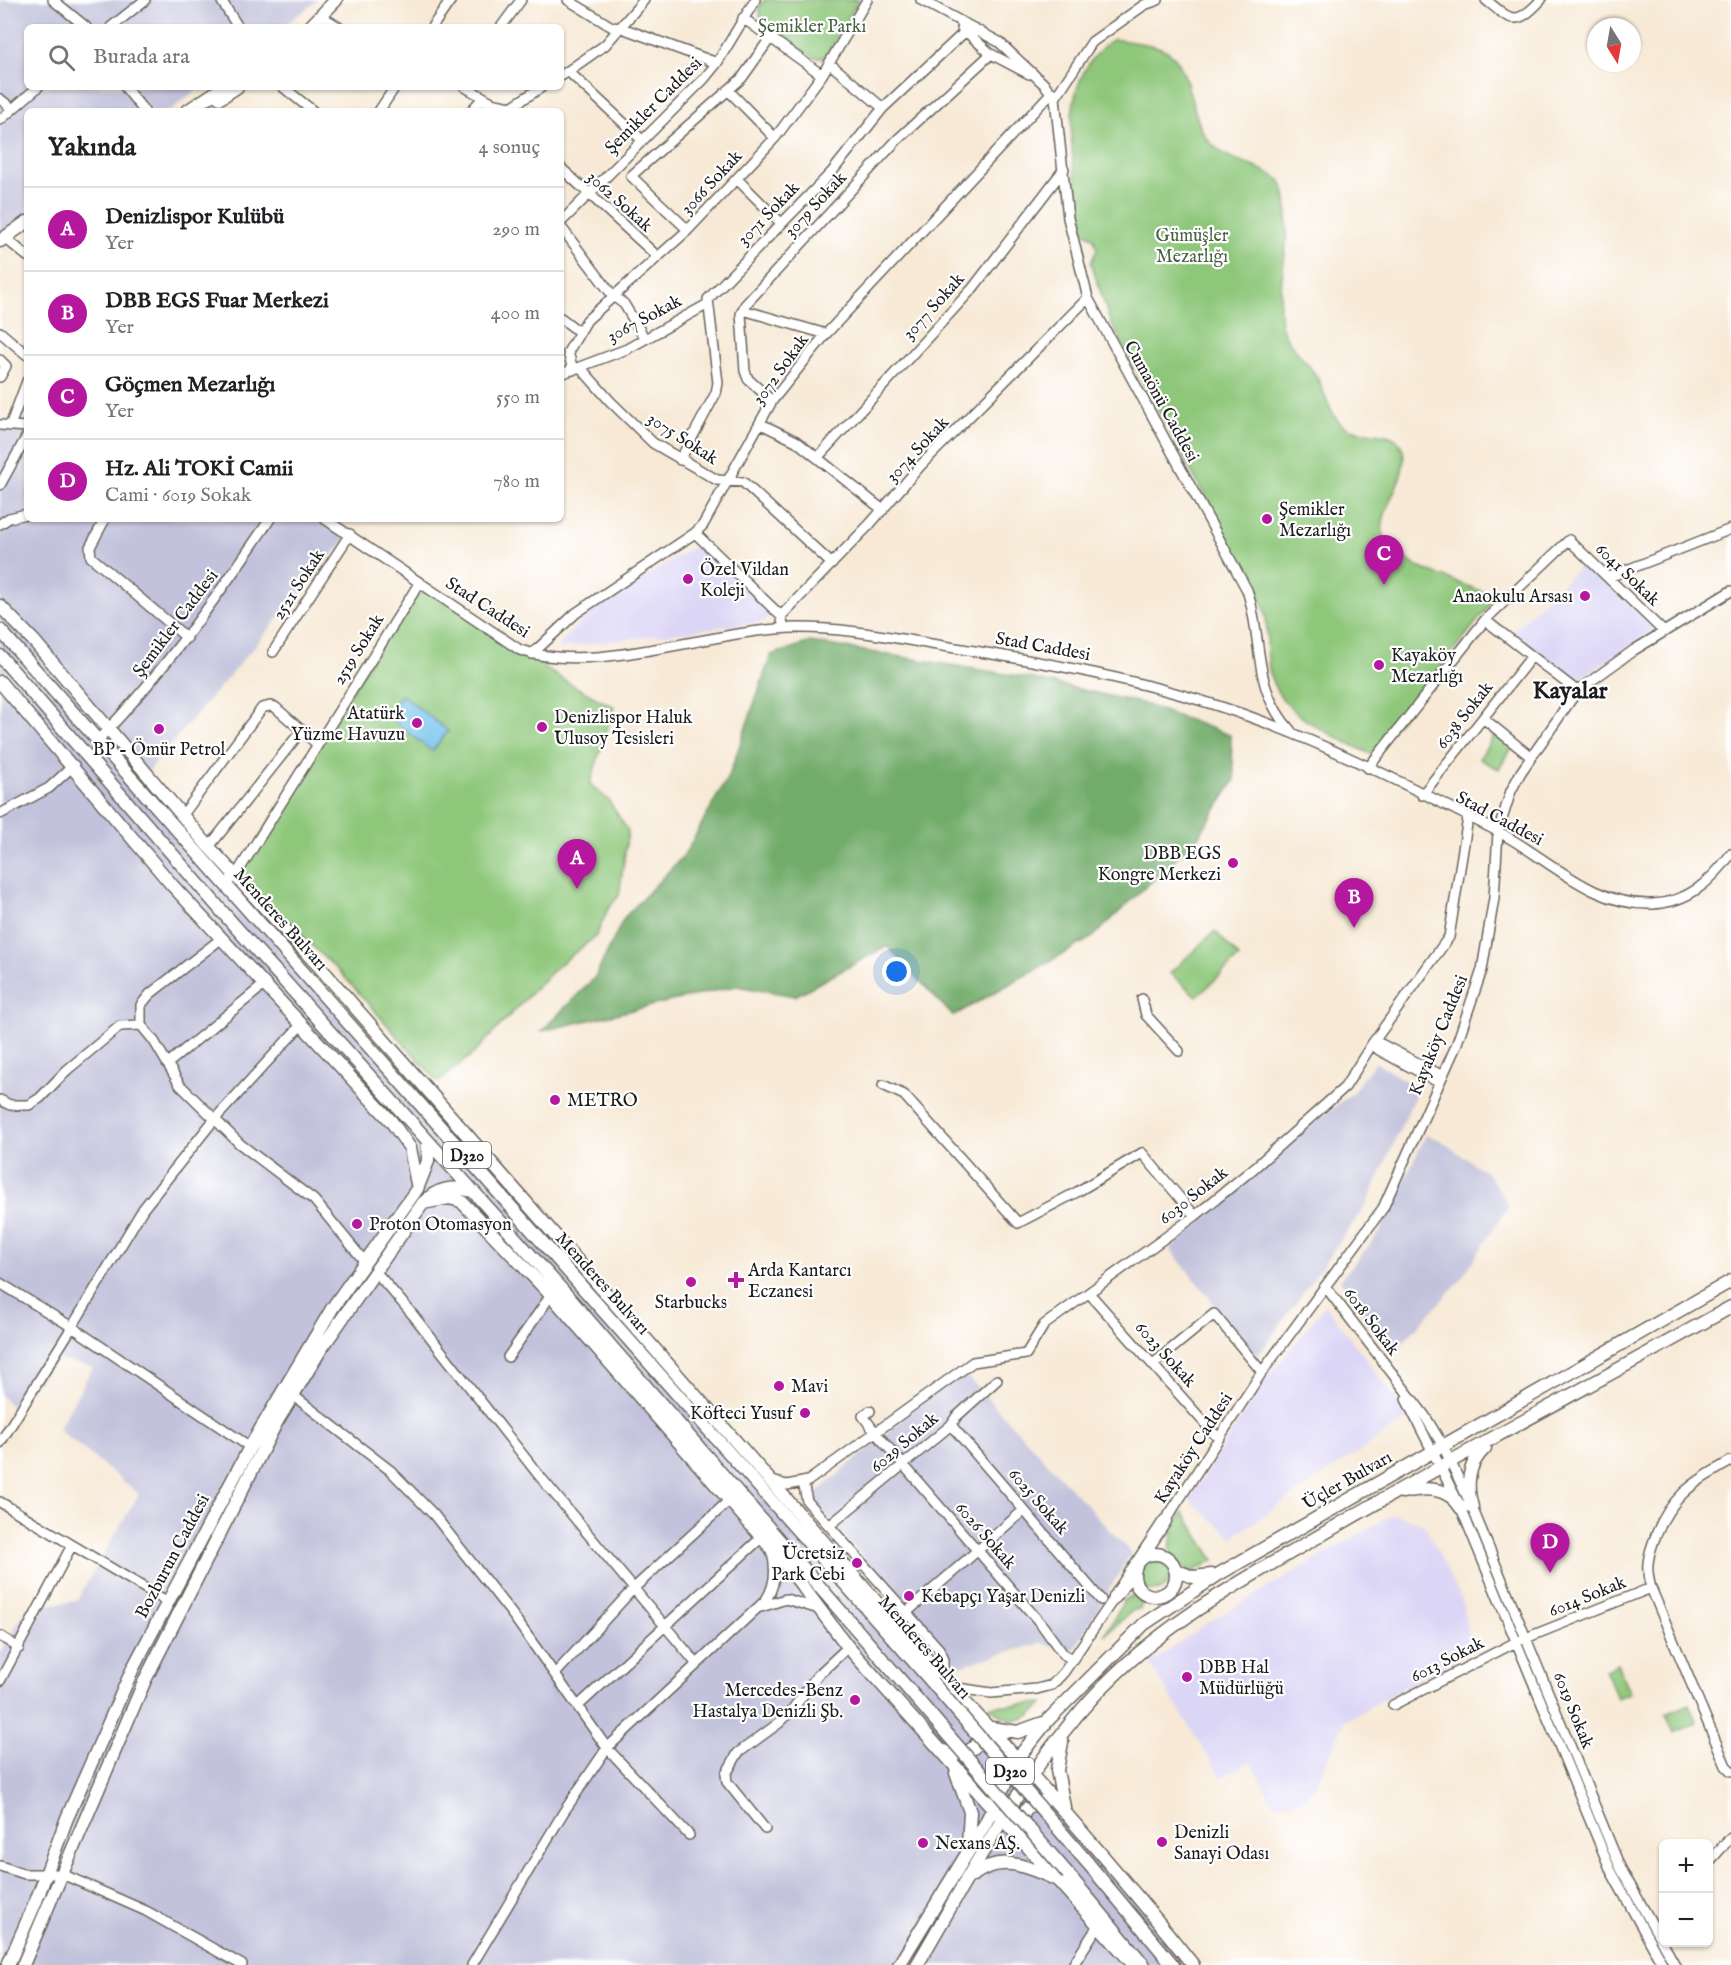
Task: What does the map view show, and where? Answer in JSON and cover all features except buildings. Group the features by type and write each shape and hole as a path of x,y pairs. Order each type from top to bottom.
{"main road":[{"path":"305,24 326,0"},
{"path":"313,24 336,0"},
{"path":"192,108 220,90"},
{"path":"206,108 232,90"},
{"path":"3,241 24,224"},
{"path":"3,241 24,232"},
{"path":"0,606 34,641 209,847 325,973 803,1517 942,1683 991,1728 1067,1813 1129,1884 1193,1965"},
{"name":"Menderes Bulvarı","path":"0,630 711,1431 942,1683 1173,1965"},
{"name":"Menderes Bulvarı","path":"0,656 233,924 659,1400 734,1497 916,1698 1064,1877 1144,1965"},
{"path":"0,682 74,765 172,885 406,1140 415,1160 417,1189"},
{"name":"Bozburun Caddesi","path":"8,1965 67,1818 128,1678 250,1447 333,1307 417,1189 428,1161 428,1142"},
{"path":"423,1203 439,1190 452,1188 472,1191"},
{"path":"423,1203 448,1198 461,1201 551,1295 654,1414 734,1497 762,1537 824,1612 848,1647 1024,1843 1064,1877 1098,1926 1134,1965"},
{"name":"Bozburun Caddesi","path":"23,1965 145,1680 276,1423 321,1349 423,1203"},
{"name":"Üçler Bulvarı","path":"899,1965 993,1809 1018,1758 1049,1719 1144,1623 1219,1574 1731,1281"},
{"name":"Üçler Bulvarı","path":"917,1965 1032,1774 1094,1696 1167,1629 1199,1606 1384,1499 1731,1306"},
{"path":"693,1393 711,1431"},
{"path":"1466,1507 1467,1481 1473,1464 1482,1450 1504,1434"},
{"path":"1384,1499 1414,1490 1438,1490 1450,1495 1466,1507"},
{"path":"1166,1521 1162,1536 1166,1557 1175,1570 1193,1577 1219,1574"},
{"path":"1117,1598 1166,1521"},
{"path":"1144,1623 1150,1604 1133,1579 1138,1562 1153,1554 1166,1557"},
{"path":"1117,1598 1129,1591 1141,1591 1154,1596 1168,1591 1175,1580 1175,1570"},
{"path":"939,1749 959,1755 975,1747 980,1733 978,1716"},
{"path":"991,1728 1018,1732 1030,1730 1049,1719"},
{"path":"1065,1732 1058,1755 1057,1770 1061,1800 1067,1813"},
{"path":"952,1764 970,1812 966,1854"},
{"path":"1024,1843 1022,1816 1027,1807 1047,1801 1056,1803 1067,1813"},
{"path":"968,1880 986,1866 1009,1862 1064,1877"}],"street":[{"path":"53,0 82,24"},
{"path":"115,24 145,0"},
{"path":"221,0 236,24"},
{"path":"434,24 451,0"},
{"path":"503,24 520,0"},
{"path":"568,0 612,27 622,28 717,63"},
{"path":"642,140 565,74 622,28 644,0"},
{"name":"Şemikler Caddesi","path":"564,219 704,79 717,63 755,0"},
{"name":"3066 Sokak","path":"576,368 568,352 587,320 688,230 775,138 822,75 867,0"},
{"path":"921,0 968,30 999,42 1054,95"},
{"name":"3072 Sokak","path":"532,654 576,613 695,533 729,481 772,401 826,334 1054,95 1092,42 1144,5 1158,0"},
{"path":"1486,0 1502,16 1513,18 1529,13 1541,0"},
{"path":"321,16 334,24"},
{"path":"743,18 822,75"},
{"path":"968,30 991,54 1034,76"},
{"name":"3071 Sokak","path":"708,304 708,299 831,173 883,108 968,30"},
{"path":"688,230 631,176 742,78 771,37"},
{"name":"3079 Sokak","path":"743,310 798,245 897,141 991,54"},
{"path":"829,63 883,108"},
{"path":"0,120 35,90"},
{"path":"127,90 142,108"},
{"path":"287,90 309,108"},
{"path":"381,108 393,90"},
{"path":"470,90 500,108"},
{"path":"474,108 480,101 500,108 512,107 538,90"},
{"path":"728,90 775,138"},
{"name":"Cumaönü Caddesi","path":"1054,95 1068,218 1088,298 1246,590 1254,615 1262,683 1274,709 1292,732"},
{"path":"0,99 13,109"},
{"name":"3077 Sokak","path":"818,457 973,288 1064,169"},
{"name":"3062 Sokak","path":"564,171 658,257"},
{"path":"737,179 781,223"},
{"path":"564,231 613,296 624,304 645,339"},
{"path":"3,241 24,254"},
{"name":"3074 Sokak","path":"781,616 883,510 921,465 1088,298"},
{"path":"681,460 716,393 718,383 708,304"},
{"name":"3067 Sokak","path":"564,373 627,349 708,304"},
{"path":"772,401 748,380 745,371 743,310 826,334"},
{"path":"564,320 578,332"},
{"path":"1,335 24,353"},
{"path":"0,360 6,366 0,377"},
{"name":"3075 Sokak","path":"576,368 653,442 717,480 743,482 832,564"},
{"path":"24,387 5,425 24,427"},
{"path":"761,424 796,441 883,510"},
{"path":"0,485 24,441"},
{"path":"0,524 9,518 24,515"},
{"path":"103,522 90,547 91,558 187,638"},
{"name":"Şemikler Caddesi","path":"98,740 137,700 187,638 268,522"},
{"name":"Stad Caddesi","path":"330,522 520,650 532,654 580,657 784,628 862,633 1069,666 1176,693 1292,732 1498,832 1577,882 1600,893 1636,903 1653,904 1676,900 1699,891 1731,854"},
{"path":"1609,578 1731,528"},
{"path":"695,533 781,616 784,628"},
{"name":"2521 Sokak","path":"273,652 350,534"},
{"name":"6041 Sokak","path":"1485,620 1569,540 1664,632"},
{"name":"2519 Sokak","path":"225,884 236,875 420,582"},
{"name":"Kayaköy Caddesi","path":"1166,1521 1262,1372 1383,1208 1439,1079 1456,1046 1482,970 1494,898 1498,832 1511,791 1531,757 1577,691 1664,632 1731,591"},
{"path":"1368,768 1485,620 1577,691"},
{"name":"6038 Sokak","path":"1422,795 1532,656"},
{"path":"182,816 262,708 270,705 275,707 317,744"},
{"path":"1483,718 1531,757"},
{"path":"209,847 302,730"},
{"path":"0,814 49,788 74,765"},
{"name":"6030 Sokak","path":"806,1484 973,1362 1026,1354 1044,1325 1195,1216 1253,1169 1339,1093 1449,938 1468,818"},
{"path":"222,938 150,994 141,1005 141,1025 180,1086 213,1121 314,1200 365,1262"},
{"path":"167,1064 265,984"},
{"path":"1142,999 1146,1015 1179,1051"},
{"path":"0,1100 10,1105 29,1105 40,1098 67,1070 120,1026 141,1025"},
{"path":"0,1443 143,1209 213,1121 301,1025"},
{"path":"1372,1044 1379,1050 1439,1079"},
{"path":"883,1085 904,1095 1018,1223 1077,1192 1142,1153 1195,1216"},
{"path":"375,1271 413,1315 537,1473 664,1628 696,1663"},
{"path":"0,1283 72,1327 250,1447"},
{"name":"6018 Sokak","path":"1325,1286 1425,1416 1446,1465"},
{"name":"6023 Sokak","path":"1089,1293 1218,1438"},
{"path":"508,1357 551,1295"},
{"path":"1153,1364 1214,1314 1262,1372"},
{"name":"6029 Sokak","path":"829,1526 951,1425 956,1417 997,1380"},
{"path":"294,1396 391,1471 434,1515 512,1614 607,1748 689,1836"},
{"path":"654,1414 659,1400"},
{"path":"870,1411 863,1416 875,1432"},
{"name":"6025 Sokak","path":"951,1425 1101,1600"},
{"name":"6026 Sokak","path":"875,1432 902,1466 1042,1625 1063,1654 1072,1659"},
{"name":"6014 Sokak","path":"1516,1642 1651,1588 1646,1564 1661,1519 1688,1486 1731,1461"},
{"name":"6019 Sokak","path":"1446,1465 1527,1638 1620,1867 1658,1939 1675,1965"},
{"path":"770,1480 788,1485 806,1484"},
{"path":"803,1517 800,1499 806,1484"},
{"path":"806,1484 807,1501 908,1611 939,1649 943,1660 942,1683 978,1693 1042,1689 1057,1682 1072,1659 1090,1644 1117,1598"},
{"path":"555,1674 633,1589 734,1497"},
{"path":"0,1502 168,1602"},
{"name":"6019 Sokak","path":"1466,1507 1516,1642 1611,1871 1663,1965"},
{"path":"908,1611 1024,1510"},
{"path":"578,1706 762,1537"},
{"path":"0,1682 72,1545"},
{"path":"472,1965 563,1813 607,1748 696,1663 759,1608 771,1591 774,1581 774,1560 771,1548"},
{"path":"1651,1588 1726,1766 1731,1771"},
{"path":"759,1608 771,1602 786,1599 807,1603 824,1612"},
{"path":"0,1636 19,1648"},
{"name":"6013 Sokak","path":"1393,1705 1516,1642"},
{"path":"765,1829 727,1782 726,1774 729,1765 738,1753 762,1737 792,1710 817,1676 848,1647"},
{"path":"1713,1857 1731,1836"},
{"path":"0,1866 25,1874 62,1874 146,1911 242,1965"},
{"path":"1072,1965 1098,1926"},
{"path":"1654,1952 1658,1939"}],"shaded area":[{"path":"0,0 318,0 286,24 24,24 24,90 197,90 173,108 24,108 24,218 0,236"},
{"path":"0,419 24,423 24,522 324,522 350,534 137,784 1196,1965 0,1965 0,1652 28,1607 76,1601 139,1494 58,1429 93,1367 59,1360 12,1407 0,1395"},
{"name":"Özel Vildan Koleji","path":"691,548 700,548 769,611 765,621 560,648 560,643 591,612"},
{"name":"Anaokulu Arsası","path":"1584,563 1655,629 1577,681 1512,632"},
{"path":"1375,1062 1418,1089 1368,1202 1257,1357 1170,1249 1234,1194 1260,1166 1351,1094"},
{"path":"1426,1135 1440,1140 1488,1174 1509,1205 1460,1281 1391,1355 1340,1280 1380,1232"},
{"path":"1325,1305 1410,1417 1232,1537 1189,1500 1265,1381"},
{"path":"961,1370 1131,1553 1072,1653 1041,1643 959,1666 810,1498"},
{"path":"1394,1514 1424,1524 1462,1600 1469,1641 1466,1653 1345,1721 1317,1783 1302,1801 1274,1804 1250,1762 1221,1777 1150,1664 1204,1625"}],"green space":[{"name":"Şemikler Parkı","path":"764,0 859,0 825,57 815,58 761,22 759,7"},
{"name":"Gümüşler Mezarlığı","path":"1113,39 1162,48 1171,54 1178,61 1183,72 1203,134 1209,141 1217,149 1234,159 1263,170 1281,181 1286,199 1287,220 1280,305 1281,322 1285,335 1318,379 1331,411 1339,422 1351,429 1394,438 1403,451 1404,462 1401,473 1383,520 1382,532 1385,544 1418,567 1496,597 1372,755 1325,732 1295,712 1274,686 1269,669 1263,604 1110,321 1091,263 1097,249 1093,237 1083,232 1075,181 1071,128 1074,103 1081,79 1093,57"},
{"path":"420,582 538,664 614,707 590,784 609,801 628,831 619,896 609,907 596,936 554,969 473,1054 438,1082 340,972 236,875"},
{"path":"810,642 1024,677 1141,703 1230,735 1235,780 1198,837 1093,937 953,1016 887,946 795,996 736,986 542,1031 595,977 624,918 685,854 730,773 771,655"},
{"path":"1495,734 1512,748 1499,769 1479,759"},
{"path":"1215,931 1239,957 1197,997 1170,973"},
{"path":"1183,1512 1214,1560 1192,1572 1182,1566 1172,1553 1171,1537"},
{"path":"1154,1559 1165,1564 1170,1575 1165,1586 1154,1591 1143,1586 1138,1575 1143,1564"},
{"path":"1133,1596 1141,1600 1141,1608 1132,1611 1104,1636 1125,1599"},
{"path":"1617,1664 1630,1693 1617,1698 1605,1670"},
{"path":"1043,1703 1030,1715 1017,1720 1003,1717 989,1706"},
{"path":"1689,1704 1697,1723 1674,1733 1666,1714"}],"water":[{"name":"Atatürk Yüzme Havuzu","path":"402,695 448,731 432,751 386,715"}],"place":[{"name":"Şemikler Mezarlığı","path":"1267,519"},
{"name":"Özel Vildan Koleji","path":"688,579"},
{"name":"Göçmen Mezarlığı","path":"1384,585"},
{"name":"Anaokulu Arsası","path":"1585,596"},
{"name":"Kayaköy Mezarlığı","path":"1379,665"},
{"name":"Atatürk Yüzme Havuzu","path":"417,723"},
{"name":"Denizlispor Haluk Ulusoy Tesisleri","path":"542,727"},
{"name":"BP - Ömür Petrol","path":"159,729"},
{"name":"DBB EGS Kongre Merkezi","path":"1233,863"},
{"name":"Denizlispor Kulübü","path":"577,889"},
{"name":"DBB EGS Fuar Merkezi","path":"1354,928"},
{"name":"METRO","path":"555,1100"},
{"name":"Proton Otomasyon","path":"357,1224"},
{"name":"Arda Kantarcı Eczanesi","path":"736,1280"},
{"name":"Starbucks","path":"691,1282"},
{"name":"Mavi","path":"779,1386"},
{"name":"Köfteci Yusuf","path":"805,1413"},
{"name":"Ücretsiz Park Cebi","path":"857,1563"},
{"name":"Hz. Ali TOKİ Camii","path":"1550,1573"},
{"name":"Kebapçı Yaşar Denizli","path":"909,1596"},
{"name":"DBB Hal Müdürlüğü","path":"1187,1677"},
{"name":"Mercedes-Benz Hastalya Denizli Şb.","path":"855,1700"},
{"name":"Denizli Sanayi Odası","path":"1162,1842"},
{"name":"Nexans AŞ.","path":"923,1843"}],"district":[{"name":"Kayalar","path":"1570,690"}]}
